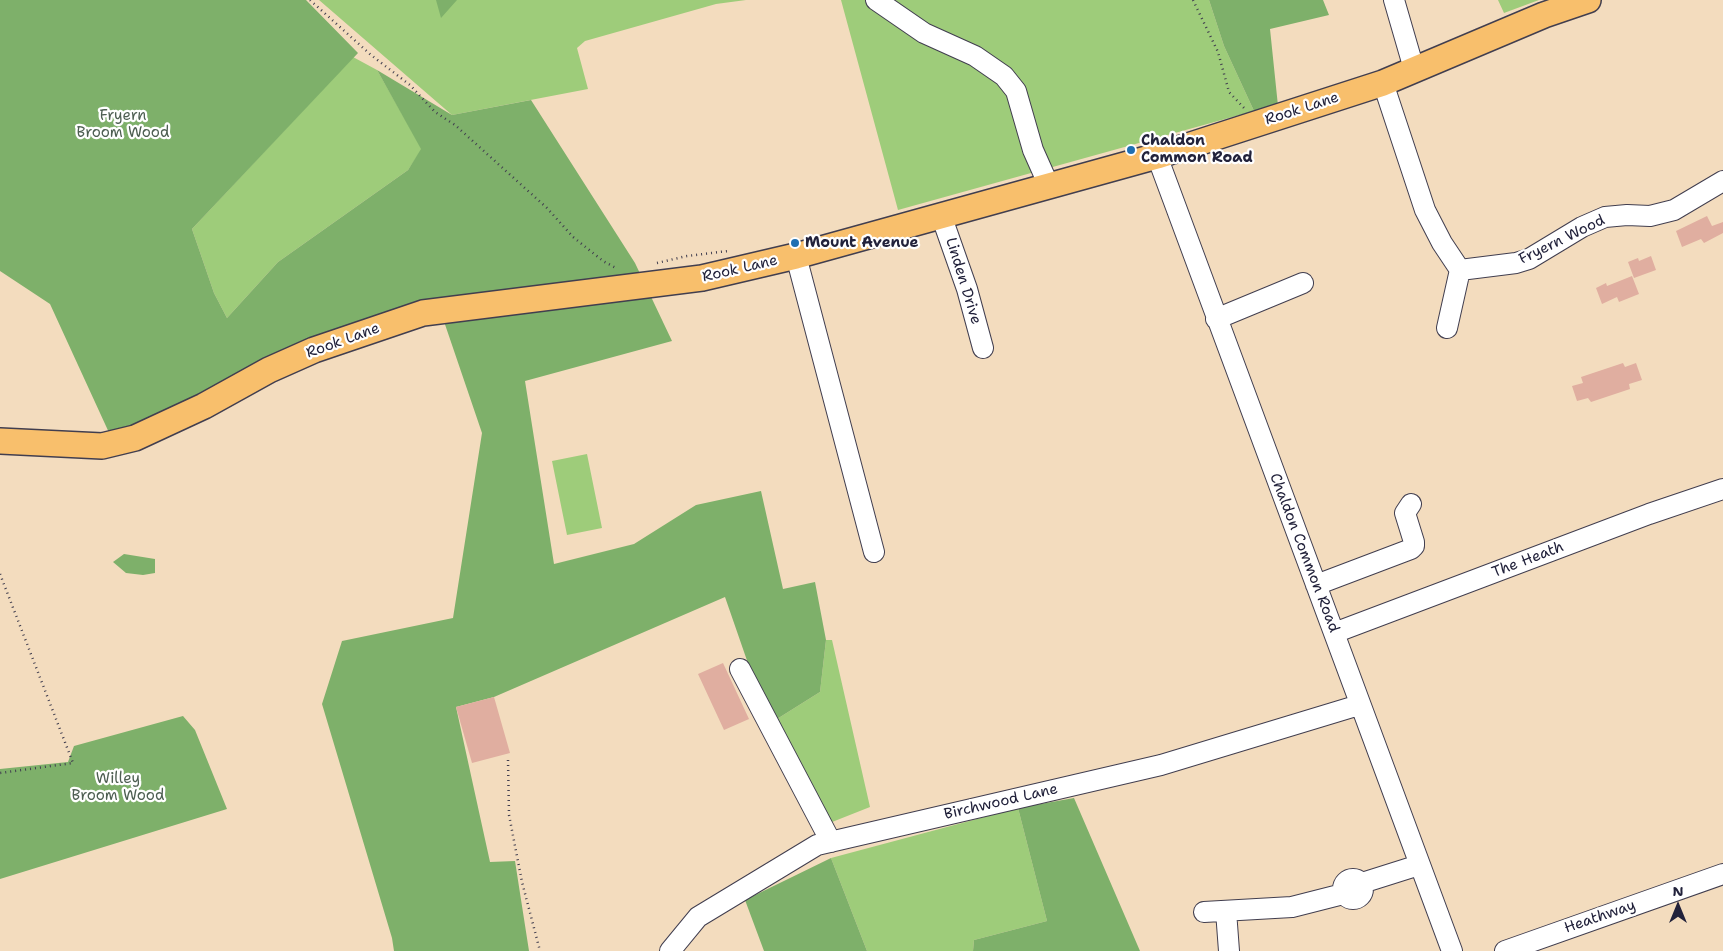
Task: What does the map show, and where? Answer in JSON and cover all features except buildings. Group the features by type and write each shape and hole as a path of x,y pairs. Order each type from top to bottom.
{"main road":[{"name":"Rook Lane","path":"0,441 102,446 135,438 204,406 269,370 314,350 423,313 702,278 796,256 1049,186 1157,156 1382,83 1544,15 1588,0"}],"street":[{"path":"876,0 924,33 975,56 1004,76 1016,91 1033,150 1049,186"},
{"path":"1394,0 1414,69"},
{"path":"1382,83 1425,210 1442,243 1460,270 1447,328"},
{"name":"Chaldon Common Road","path":"1157,156 1216,319 1334,632 1359,705 1452,951"},
{"name":"Fryern Wood","path":"1460,270 1516,263 1529,259 1582,227 1605,217 1626,215 1650,216 1674,210 1720,183"},
{"name":"Linden Drive","path":"941,215 968,289 983,348"},
{"path":"796,256 874,552"},
{"path":"1216,319 1303,283"},
{"name":"The Heath","path":"1334,632 1649,514 1723,490"},
{"path":"1316,585 1411,549 1414,546 1414,542 1405,513 1411,504"},
{"path":"740,669 831,842"},
{"name":"Birchwood Lane","path":"670,951 698,917 817,845 1162,765 1359,705"},
{"path":"1204,912 1292,907 1343,894 1342,886 1349,878 1358,879 1362,883 1419,865"},
{"name":"Heathway","path":"1504,951 1723,874"},
{"path":"1226,911 1229,951"}],"path":[{"path":"310,0 371,55 410,85 435,112 455,125 547,208 573,237 615,268 625,268"},
{"path":"1193,0 1218,52 1228,92 1246,110 1250,126"},
{"path":"652,264 688,256 731,250"},
{"path":"0,574 73,763 0,773"},
{"path":"508,760 509,815 522,882 540,951"}],"green space":[{"name":"Fryern Broom Wood","path":"0,0 306,0 358,53 192,229 214,293 227,318 278,262 408,170 421,149 377,70 452,115 531,100 635,263 672,341 525,381 554,564 634,544 696,505 761,491 783,589 815,582 826,640 820,692 769,724 725,597 494,697 456,707 490,862 515,861 529,951 394,951 392,938 322,704 342,641 453,618 482,433 436,298 111,437 50,304 0,271"},
{"path":"319,0 746,0 716,4 585,41 577,48 588,89 452,115"},
{"path":"436,0 457,0 441,18"},
{"path":"841,0 1209,0 1224,46 1254,111 898,210"},
{"path":"1209,0 1323,0 1329,15 1270,29 1278,106 1254,111 1224,46"},
{"path":"1498,0 1539,0 1504,13"},
{"path":"353,57 377,70 422,149 408,170 278,262 227,318 214,293 192,229"},
{"path":"587,454 602,528 567,535 552,461"},
{"path":"124,554 155,559 155,573 143,575 126,573 113,562"},
{"path":"826,640 832,640 870,807 822,826 769,724 820,692"},
{"name":"Willey Broom Wood","path":"183,716 195,730 227,809 0,879 0,769 68,762 74,746"},
{"path":"1074,798 1140,951 973,951 974,940 1047,921 1018,808"},
{"path":"1018,808 1047,921 974,940 973,951 867,951 831,858"},
{"path":"831,858 867,951 764,951 745,900"}],"place":[{"name":"Chaldon Common Road","path":"1131,150"},
{"name":"Mount Avenue","path":"795,243"}]}
